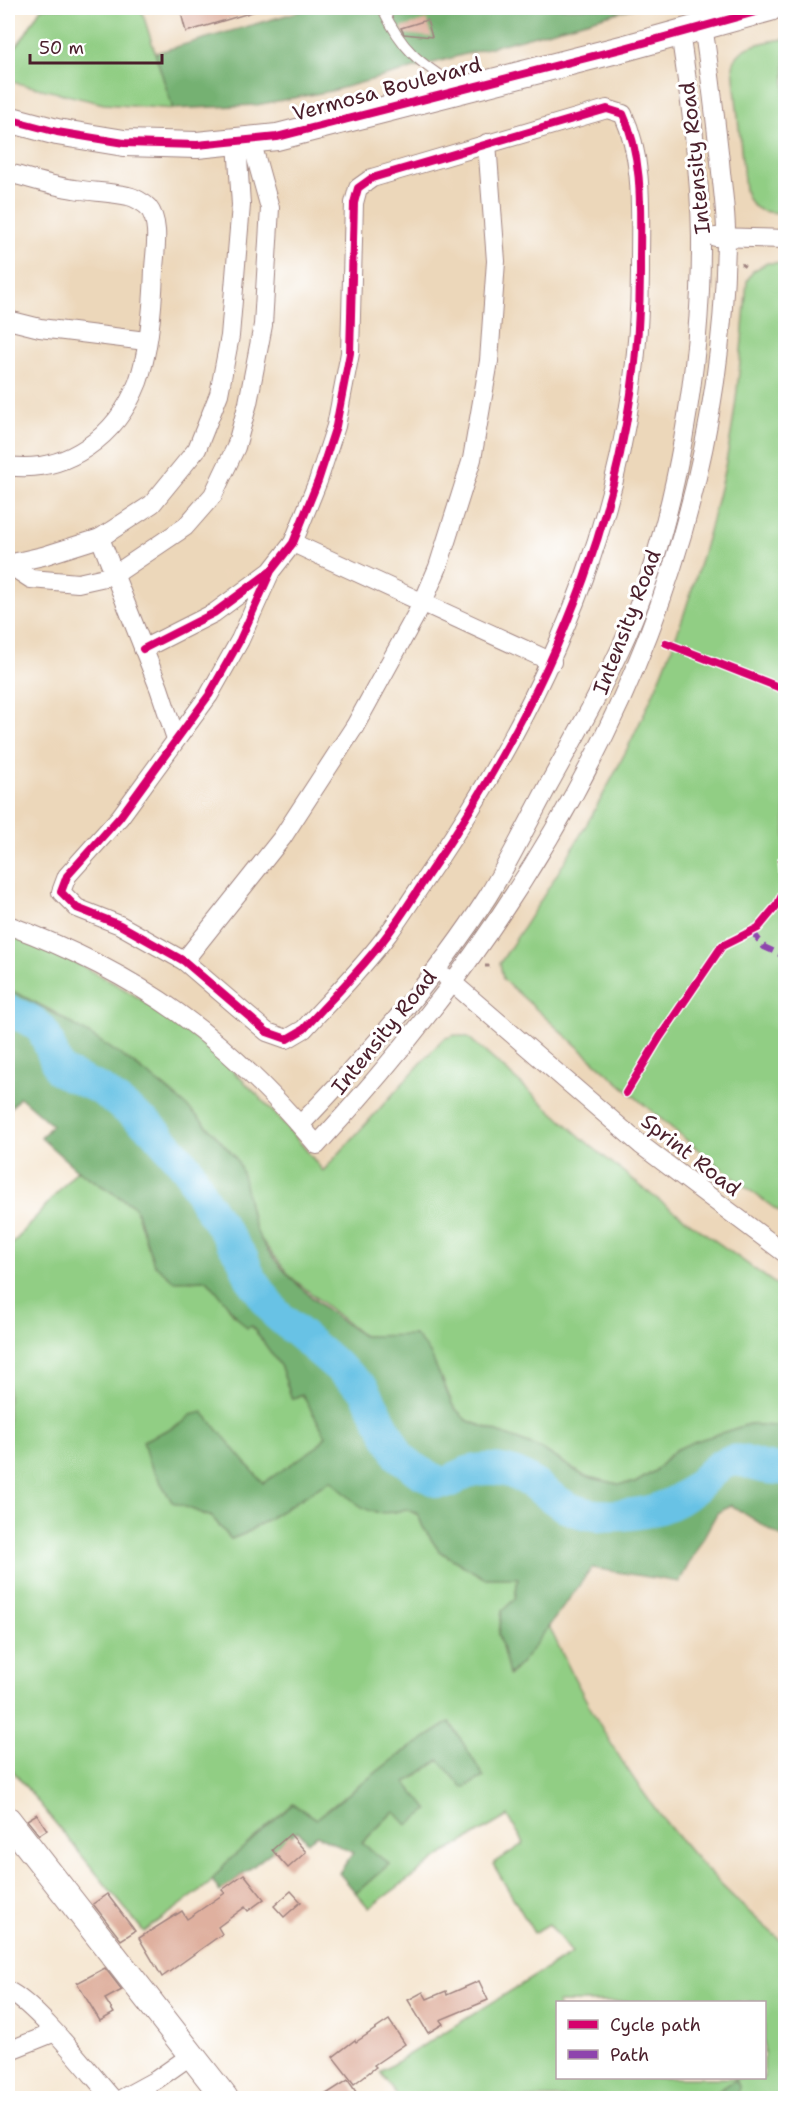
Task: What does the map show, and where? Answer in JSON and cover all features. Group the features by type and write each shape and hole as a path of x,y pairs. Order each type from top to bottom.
{"main road":[{"name":"Vermosa Boulevard","path":"8,119 57,132 123,143 177,145 244,141 316,128 460,88 770,8"},
{"path":"8,1820 225,2098"}],"street":[{"name":"Intensity Road","path":"691,29 726,237 720,343 708,426 693,498 662,603 620,705 567,807 505,910 454,983 398,1055 317,1145 300,1125 381,1037 436,968 489,895 596,697 628,631 660,534 683,435 696,336 701,237 692,124 691,29"},
{"path":"607,109 623,114 632,133 637,165 641,295 636,355 626,427 606,513 586,579 552,662 483,792 388,935 304,1029 287,1039 267,1032 184,961 120,925 77,908 61,892 67,876 120,817 219,677 240,640 271,571 293,543 318,481 336,426 350,353 354,203 358,188 372,178 487,143 607,109"},
{"path":"8,564 43,556 100,538 152,504 197,449 219,394 230,336 244,141"},
{"path":"8,564 31,579 78,583 114,574 186,527 213,495 236,447 248,403 263,325 270,208 244,141"},
{"path":"184,961 282,838 355,726 423,602 441,558 472,459 489,361 496,261 487,143"},
{"path":"8,173 72,189 130,196 148,206 156,223 154,281 146,341 138,381 121,414 101,436 77,455 51,466 8,466"},
{"path":"701,237 786,239"},
{"path":"8,320 40,328 146,341"},
{"path":"219,394 248,403"},
{"path":"100,538 176,739"},
{"path":"293,543 552,662"},
{"path":"143,649 214,614 271,571"},
{"path":"8,925 57,943 130,980 185,1016 236,1059 300,1125"},
{"name":"Sprint Road","path":"436,968 641,1145 786,1254"},
{"path":"8,1992 16,1995 112,2098"},
{"path":"8,2051 53,2033"},
{"path":"123,2098 156,2080 190,2056"}],"lane":[{"path":"382,8 404,47 431,71 460,88"}],"path":[{"path":"483,966 494,966"}],"shaded area":[{"path":"141,8 311,8 155,53"},
{"path":"634,8 785,8 785,1427 749,1424 52,1011 8,989 8,81 67,97 142,108 180,109 256,105 331,91"},
{"path":"731,1505 785,1539 785,2045 766,2006 766,2001 762,2001 527,1847 456,1733 523,1661 592,1567 679,1581 717,1513"}],"green space":[{"path":"41,8 141,8 173,109 104,104 8,81 8,57"},
{"path":"311,8 634,8 331,91 256,105 173,109 155,53"},
{"path":"785,39 785,213 765,212 751,203 745,190 733,67 735,59 746,49 761,43"},
{"path":"767,263 786,263 785,1216 676,1132 572,1041 503,979 500,963 571,851 615,773 635,734 670,653 704,550 726,463 738,385 747,281 753,271"},
{"path":"8,933 58,954 103,977 144,1001 183,1028 220,1058 255,1092 323,1171 443,1039 455,1035 468,1037 591,1146 652,1195 785,1291 785,1427 749,1424 675,1450 655,1471 635,1483 618,1484 584,1476 542,1449 466,1420 453,1406 442,1378 385,1336 363,1336 291,1277 257,1234 247,1199 169,1092 137,1066 52,1011 8,989"},
{"path":"8,989 64,1019 122,1056 176,1097 200,1119 238,1162 257,1232 265,1247 289,1276 318,1303 363,1336 415,1335 430,1353 453,1406 466,1420 542,1449 584,1476 618,1484 635,1483 655,1471 675,1450 693,1442 749,1424 785,1427 785,1539 731,1505 717,1513 679,1582 592,1568 523,1661 509,1675 499,1634 502,1611 515,1599 518,1578 484,1578 439,1551 423,1527 418,1514 406,1509 382,1513 364,1508 331,1480 244,1534 231,1539 212,1517 172,1502 148,1461 143,1441 182,1423 191,1415 203,1412 263,1483 318,1446 326,1436 302,1394 292,1399 281,1367 252,1326 247,1328 207,1280 174,1281 154,1264 135,1207 77,1170 41,1138 52,1125 20,1097 8,1111"},
{"path":"77,1170 135,1207 148,1248 190,1281 206,1279 221,1295 233,1314 252,1326 281,1367 292,1399 302,1394 326,1436 318,1446 263,1484 224,1438 191,1415 183,1423 143,1441 196,1511 212,1517 231,1539 244,1534 331,1479 364,1506 384,1512 406,1509 418,1515 439,1551 484,1578 518,1577 515,1599 502,1611 499,1634 510,1675 549,1626 596,1718 648,1799 710,1873 745,1909 785,1944 785,2098 734,2098 738,2094 735,2080 708,2098 399,2098 380,2072 572,1953 549,1924 534,1933 493,1864 524,1843 508,1816 446,1852 369,1908 356,1893 389,1864 362,1843 394,1811 406,1783 440,1760 483,1777 450,1722 396,1757 316,1819 226,1863 209,1884 144,1932 8,1765 8,1249"},
{"path":"450,1722 484,1777 463,1788 439,1760 406,1783 428,1810 407,1825 394,1811 362,1843 389,1864 356,1893 339,1873 353,1853 317,1835 307,1842 298,1831 220,1892 212,1880 226,1863 293,1804 316,1819 396,1757"},
{"path":"735,2080 739,2086 738,2094 734,2098 708,2098"}],"building":[{"path":"198,8 256,8 256,11 186,32 181,13"},
{"path":"427,20 432,37 404,34 401,28"},
{"path":"37,1814 47,1830 39,1835 27,1820"},
{"path":"290,1834 306,1852 288,1868 272,1850"},
{"path":"244,1874 264,1899 248,1911 245,1907 218,1927 222,1934 162,1977 139,1938 182,1911 187,1919 225,1893 222,1890"},
{"path":"291,1891 301,1902 284,1917 274,1906"},
{"path":"107,1894 135,1931 121,1940 93,1904"},
{"path":"105,1968 122,1990 105,1999 114,2013 100,2021 77,1983"},
{"path":"479,1981 488,2000 440,2020 443,2024 428,2033 408,2000 423,1992 427,1999 446,1991 447,1995"},
{"path":"389,2020 405,2044 374,2065 376,2067 354,2084 333,2057 355,2040 356,2042"},
{"path":"348,2080 360,2098 320,2098"}],"waterway":[{"path":"8,1011 22,1016 39,1027 44,1033 60,1071 100,1089 152,1128 188,1169 204,1200 243,1259 250,1277 276,1314 364,1389 399,1456 418,1471 439,1482 451,1482 474,1470 503,1470 520,1476 573,1510 596,1515 623,1515 649,1511 673,1503 727,1462 741,1461 766,1468 786,1470"}],"marked path":[{"path":"752,931 764,947 786,957"}],"cycle path":[{"path":"8,119 57,132 124,143 197,145 277,137 625,48 770,8"},
{"path":"143,649 214,613 271,571 293,543 318,481 336,426 350,353 354,203 358,188 372,178 607,109 623,114 630,131 638,168 640,263 637,345 626,425 608,502 584,578 554,652 519,724 480,794 436,863 368,959 304,1029 287,1039 267,1032 184,961 120,925 77,908 61,892 67,876 120,817 209,695 240,640 271,571"},
{"path":"666,643 786,690"},
{"path":"626,1093 660,1037 722,946 758,928 778,904 784,891 782,862 786,854"}]}
